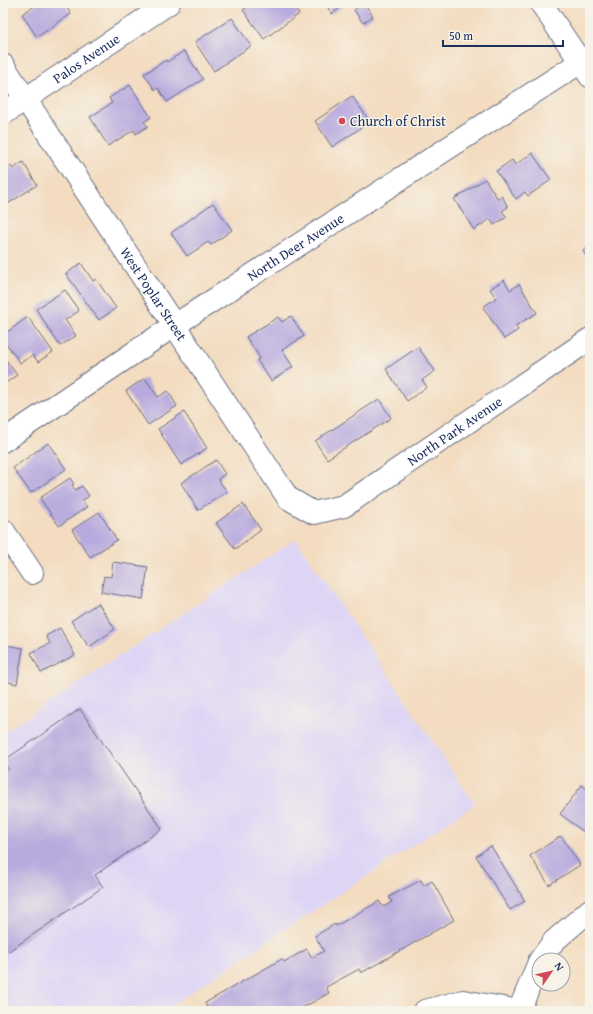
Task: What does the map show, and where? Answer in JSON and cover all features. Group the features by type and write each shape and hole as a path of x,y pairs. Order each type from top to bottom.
{"street":[{"name":"Palos Avenue","path":"3,114 169,3"},
{"path":"541,3 587,65"},
{"name":"West Poplar Street","path":"3,65 175,324 288,498 314,513"},
{"name":"North Deer Avenue","path":"3,441 175,324 587,65"},
{"name":"North Park Avenue","path":"314,513 344,506 590,338"},
{"path":"3,530 32,573"},
{"path":"546,952 554,941 590,910"},
{"path":"425,1011 463,1001 519,1011 531,981"}],"shaded area":[{"path":"296,539 475,804 163,1011 3,1011 3,733"}],"building":[{"path":"39,3 47,3 48,5 50,3 64,3 71,14 37,37 22,14"},
{"path":"253,3 291,3 299,14 264,39 243,10"},
{"path":"325,3 340,3 343,6 332,14"},
{"path":"364,3 373,16 363,23 354,10"},
{"path":"232,18 251,46 214,71 195,42"},
{"path":"184,51 203,79 167,102 158,88 155,90 144,74"},
{"path":"130,85 151,117 144,122 148,126 136,134 134,130 108,146 90,117 112,103 109,98"},
{"name":"Church of Christ","path":"352,96 370,122 332,147 315,121"},
{"path":"532,153 551,180 528,196 525,192 516,199 496,171 512,160 515,165"},
{"path":"23,162 37,185 3,207 3,171 11,166 13,169"},
{"path":"485,179 498,199 502,196 508,207 502,211 507,217 494,225 490,219 474,230 454,199"},
{"path":"213,203 232,230 211,245 208,242 187,256 171,233"},
{"path":"590,246 590,262 583,251"},
{"path":"81,263 93,281 96,279 116,308 99,320 66,274"},
{"path":"504,280 510,290 519,284 537,313 515,326 518,330 504,339 483,307 496,298 490,289"},
{"path":"65,290 79,311 65,320 76,336 60,346 36,309"},
{"path":"291,316 304,336 282,350 293,367 271,381 257,360 260,358 246,337 278,317 282,322"},
{"path":"28,317 53,352 38,362 33,355 20,363 3,339 3,335"},
{"path":"418,347 435,371 422,380 427,387 407,401 386,369"},
{"path":"3,356 17,375 3,385"},
{"path":"145,378 158,397 168,391 177,406 148,425 126,391"},
{"path":"379,399 391,418 327,459 315,441"},
{"path":"184,412 207,448 181,465 158,429"},
{"path":"48,443 66,469 31,493 13,468"},
{"path":"216,460 225,474 218,479 227,492 198,510 181,483"},
{"path":"70,478 74,484 72,485 75,490 82,486 89,496 82,501 87,507 59,526 40,498"},
{"path":"243,504 261,530 235,549 216,523"},
{"path":"99,512 117,540 90,557 72,530"},
{"path":"113,562 148,567 143,599 101,592 104,576 111,577"},
{"path":"98,603 115,629 89,647 71,621"},
{"path":"60,628 75,655 41,673 31,653 50,643 46,636"},
{"path":"6,645 23,648 17,684 3,681 3,658 4,659"},
{"path":"80,709 162,829 95,875 103,887 3,955 3,773 9,769 3,761"},
{"path":"582,785 590,791 590,832 588,835 560,814"},
{"path":"561,836 580,865 549,885 530,856"},
{"path":"491,846 525,901 510,910 476,856"},
{"path":"421,880 424,886 432,881 454,920 361,973 359,969 326,987 329,993 297,1011 200,1011 207,1007 205,1003 282,959 284,962 307,949 312,958 324,951 315,936 335,924 336,926 379,901 383,907 392,902 389,897"}],"place":[{"name":"Church of Christ","path":"342,121"}]}
